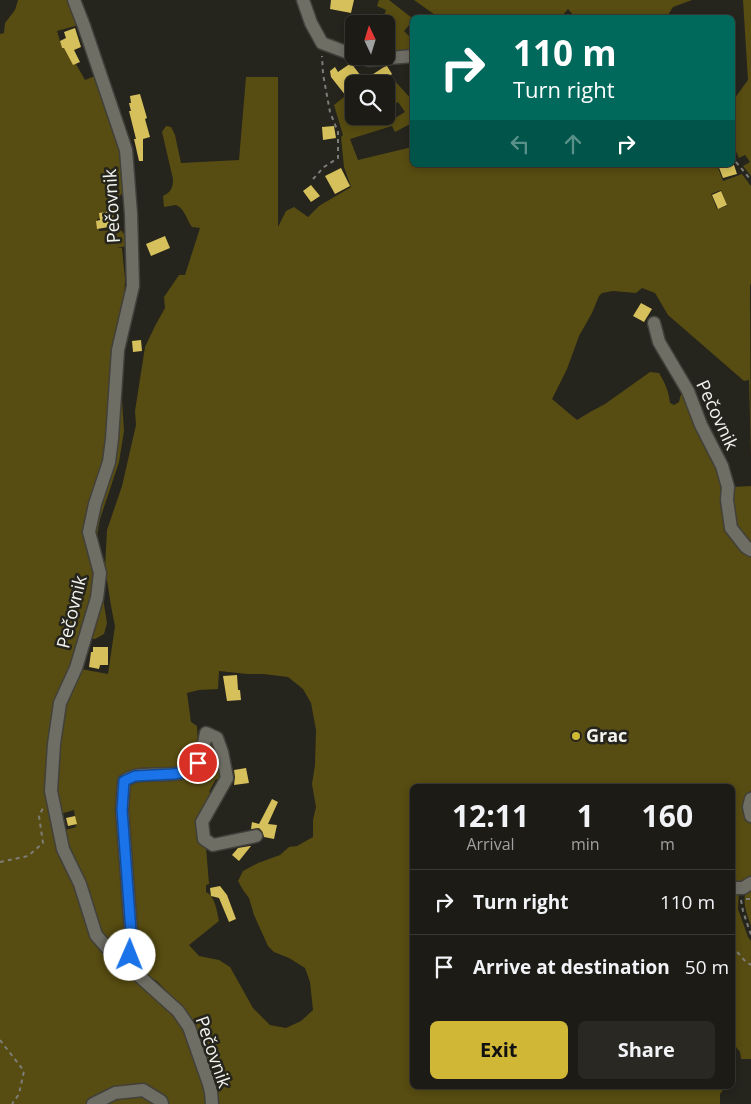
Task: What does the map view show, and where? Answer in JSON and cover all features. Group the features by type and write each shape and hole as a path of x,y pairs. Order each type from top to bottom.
{"street":[{"name":"Pečovnik","path":"74,0 126,150 131,214 133,286 118,350 109,462 88,532 100,573 97,598 76,668 60,702 54,744 51,791 64,849 80,884 96,935 109,950 178,1011 189,1027 209,1084 212,1104"},
{"path":"303,0 311,23 322,43 345,52"},
{"path":"395,58 410,56"},
{"name":"Pečovnik","path":"654,323 659,342 688,391 701,425 722,466 728,486 727,500 731,528 746,547 751,550"},
{"path":"128,966 132,945 122,810 124,781 135,776 186,772 198,763 206,733 217,738 227,778 202,822 204,838 213,845 256,836"},
{"path":"751,799 749,807 751,816"},
{"path":"735,888 743,888 751,883"},
{"path":"94,1104 115,1093 142,1090 161,1101 162,1104"}],"path":[{"path":"313,179 324,167 338,158 338,132 328,102 323,74 322,43"},
{"path":"735,160 751,180"},
{"path":"0,862 28,856 43,842 39,816 43,808"},
{"path":"741,900 742,912 751,935"},
{"path":"735,949 751,965"},
{"path":"0,1040 24,1071 19,1094 12,1104"}],"shaded area":[{"path":"18,0 70,0 79,25 57,31 62,48 67,48 85,80 95,76 125,159 126,189 117,202 114,217 97,219 99,231 121,230 132,245 117,248 122,248 125,279 122,357 124,431 119,462 100,519 96,541 107,623 104,634 95,639 84,637 68,674 48,790 49,816 54,835 93,938 170,1007 191,1040 209,1104 0,1104 0,34 4,33 5,23 15,10"},
{"path":"379,0 389,0 410,16 410,24 404,31 410,37 410,52 395,55 395,15 384,15 386,10 377,6"},
{"path":"414,0 692,0 673,7 668,15 573,15 568,9 563,15 435,15"},
{"path":"743,0 751,0 751,176 743,166 750,162 745,155 739,158 735,149 735,98 748,80"},
{"path":"246,77 278,77 278,227 286,211 294,207 308,217 319,206 351,187 344,167 341,137 343,135 334,105 345,96 345,125 395,125 395,118 405,112 398,102 395,104 395,81 410,98 410,124 395,132 392,126 350,139 358,160 410,147 410,167 718,167 723,181 742,174 751,186 751,459 749,380 744,381 668,315 655,293 642,288 636,293 613,291 602,293 599,296 579,336 567,369 552,399 577,420 605,404 650,372 659,373 669,395 670,403 674,405 679,402 681,394 687,392 724,475 728,521 751,554 751,790 746,803 746,815 751,823 751,880 735,885 735,784 410,784 410,1089 724,1089 720,1094 720,1104 218,1104 218,1086 177,1003 158,982 138,968 136,964 132,924 127,783 192,772 207,738 216,744 222,782 216,779 209,792 215,797 207,807 206,847 209,884 206,885 206,892 214,900 219,921 189,945 199,956 219,960 230,967 253,1008 270,1025 286,1028 301,1021 313,1010 310,982 305,968 289,958 274,952 268,946 254,915 249,898 238,881 243,871 280,855 289,847 297,846 313,837 313,820 316,807 312,784 315,765 316,730 311,703 303,689 288,677 219,671 218,689 187,693 191,722 197,726 198,744 197,757 188,768 121,778 116,787 124,847 126,954 120,955 101,932 62,831 76,827 74,810 57,815 56,789 63,705 81,669 108,674 115,626 105,567 107,530 122,486 136,425 135,411 145,347 165,308 164,297 179,275 185,275 200,228 192,227 183,212 176,205 164,207 163,196 171,189 173,179 162,132 166,126 171,127 175,135 181,163 239,160","holes":["721,190 727,206 717,209 711,194"]},
{"path":"751,486 751,548 735,527 732,487"},
{"path":"751,888 751,926 745,900 746,891"},
{"path":"735,890 739,891 738,909 751,941 751,1059 741,1059 740,1052 735,1046"}],"building":[{"path":"331,0 354,0 351,13 330,9"},
{"path":"75,28 81,47 74,50 80,62 73,65 64,48 62,48 60,41 66,38 64,32"},
{"path":"348,65 353,65 360,75 345,75 345,95 331,77 330,71 335,67 338,72"},
{"path":"387,66 391,75 372,75"},
{"path":"140,94 150,137 143,139 143,161 139,161 129,111 131,111 130,96"},
{"path":"334,126 336,138 323,140 322,127"},
{"path":"719,167 735,167 737,174 723,178"},
{"path":"341,168 350,186 335,194 325,176"},
{"path":"311,185 320,196 311,202 303,191"},
{"path":"721,191 727,205 718,209 712,195"},
{"path":"112,211 114,224 97,229 96,221 100,220 99,213"},
{"path":"165,236 170,248 151,256 146,244"},
{"path":"641,303 652,309 644,322 633,316"},
{"path":"141,340 142,351 133,352 132,341"},
{"path":"93,647 108,647 108,665 100,665 99,669 89,667"},
{"path":"237,675 241,700 227,701 223,676"},
{"path":"246,768 249,783 234,785 234,770"},
{"path":"272,799 278,802 268,824 277,825 274,839 264,837 259,828 251,829 252,822 259,824"},
{"path":"75,816 77,824 68,826 66,818"},
{"path":"251,846 239,861 232,855 238,848"},
{"path":"220,886 227,895 236,919 229,922 219,898 211,896 210,888"}],"place":[{"name":"Grac","path":"576,736"}],"route":[{"path":"130,955 132,945 122,810 124,781 135,776 186,772 198,763"}]}
